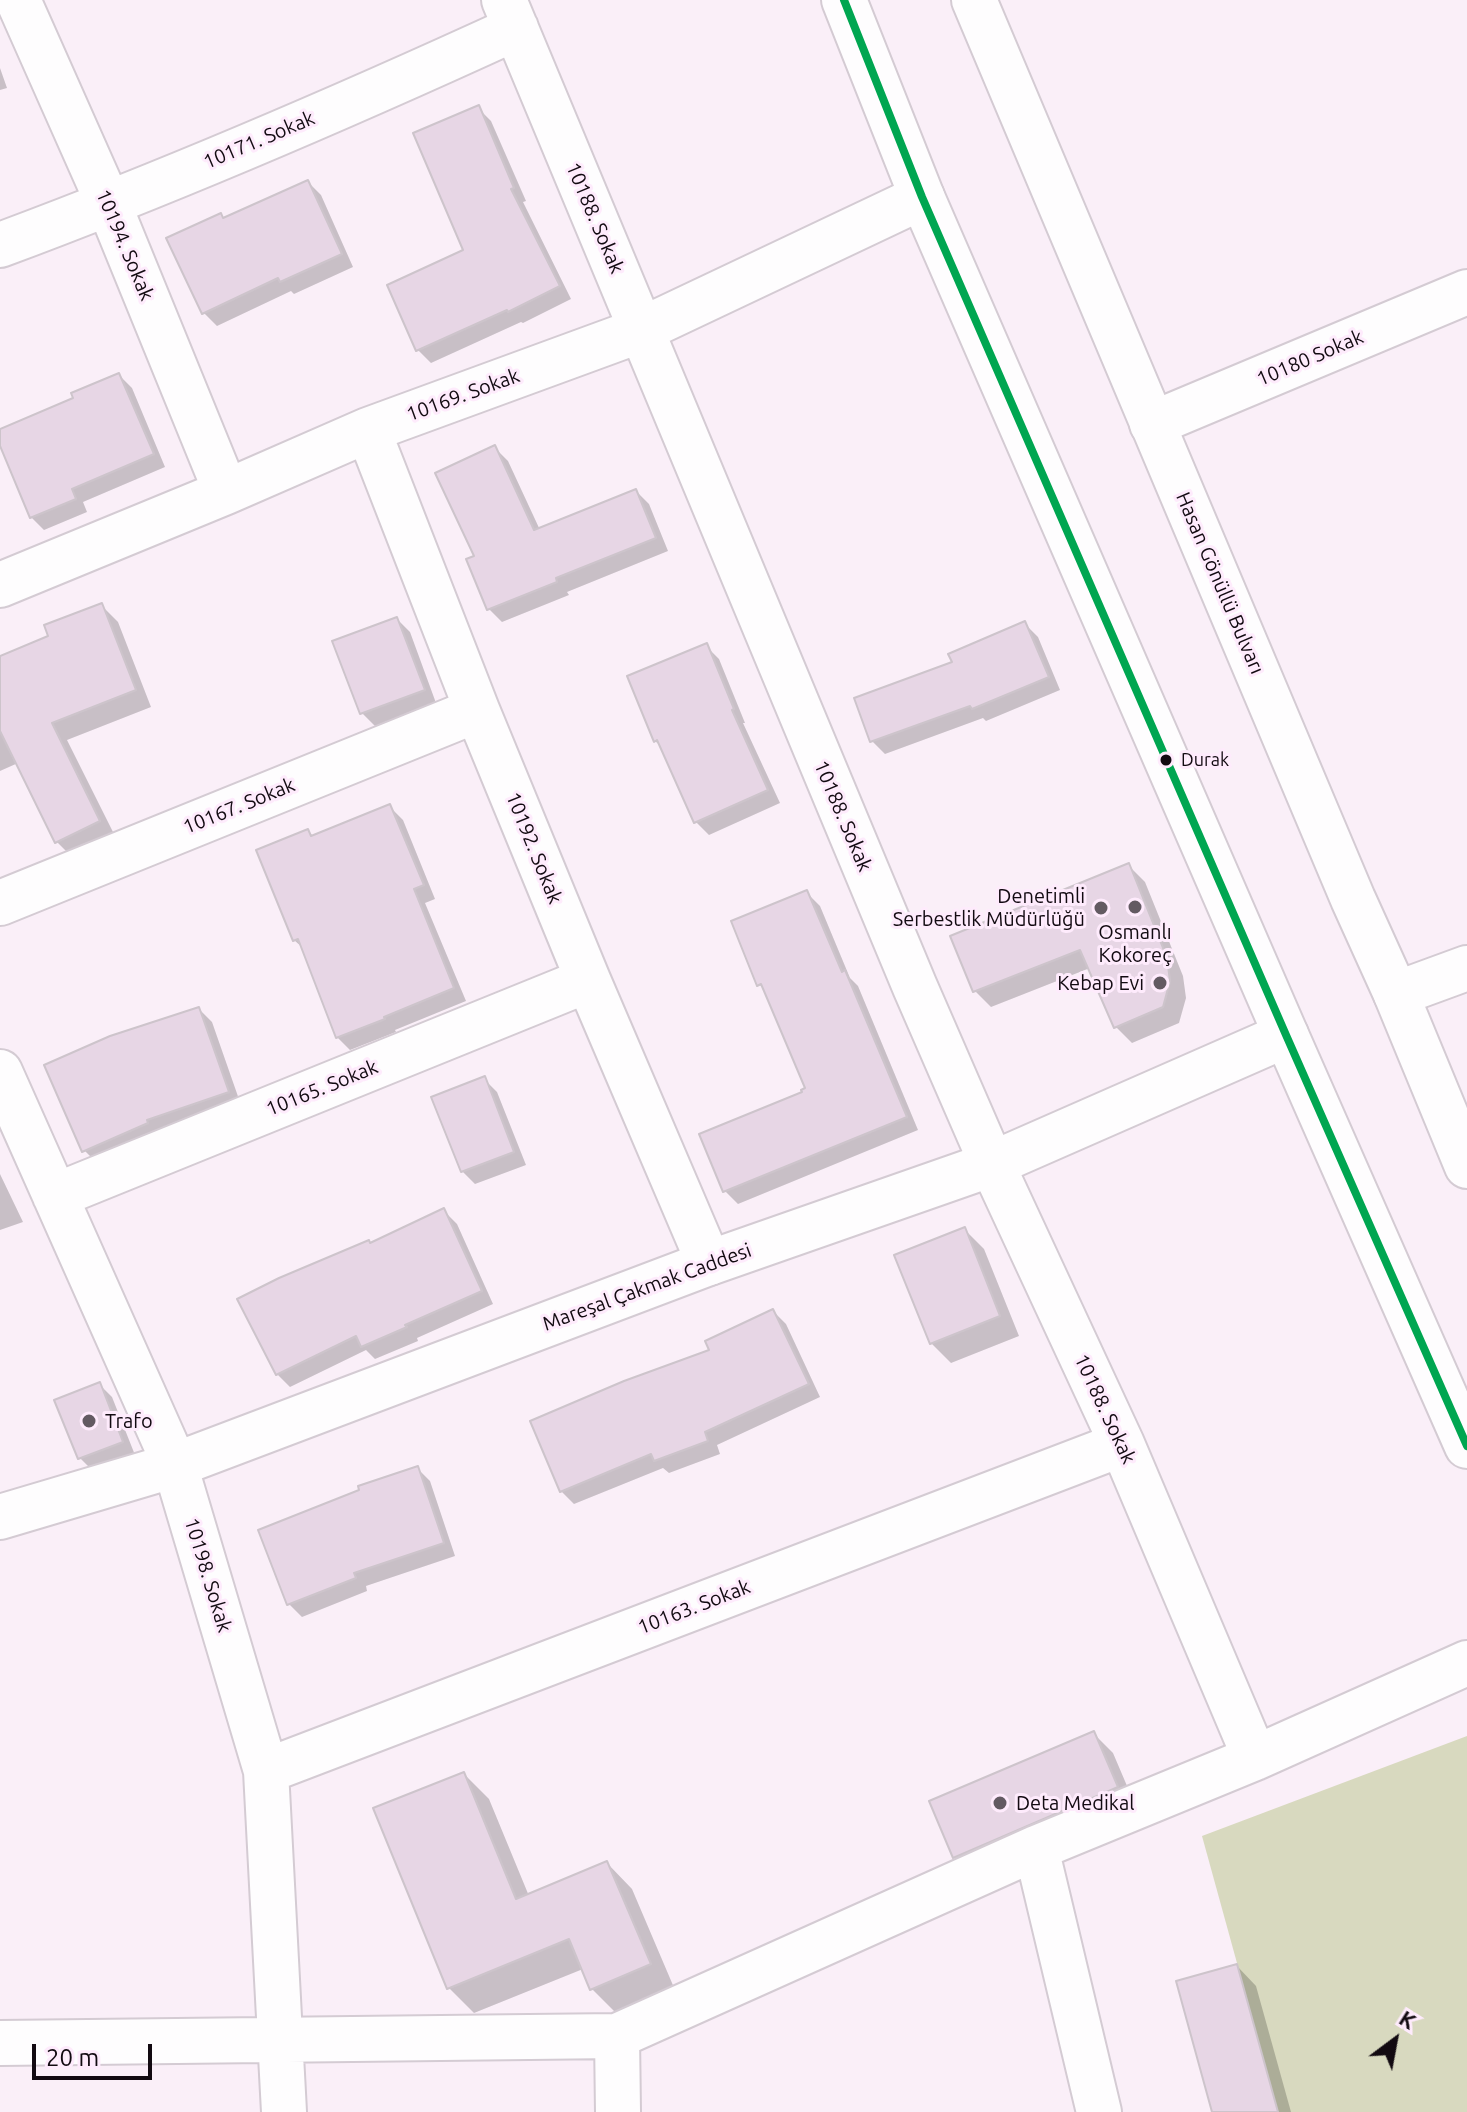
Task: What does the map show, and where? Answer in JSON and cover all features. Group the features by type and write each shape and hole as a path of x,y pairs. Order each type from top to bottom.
{"street":[{"name":"10194. Sokak","path":"18,0 109,205 226,492"},
{"path":"844,0 922,197 1467,1446"},
{"name":"Hasan Gönüllü Bulvarı","path":"974,0 1467,1166"},
{"name":"10171. Sokak","path":"0,245 109,205 425,70 510,14"},
{"name":"10188. Sokak","path":"510,14 908,972 992,1164 1122,1444 1255,1758"},
{"name":"10169. Sokak","path":"0,585 368,430 641,330 922,197"},
{"name":"10180 Sokak","path":"1152,424 1467,292"},
{"name":"10192. Sokak","path":"368,430 477,710 709,1263"},
{"name":"10167. Sokak","path":"0,903 477,710"},
{"path":"1396,994 1467,968"},
{"name":"10165. Sokak","path":"55,1196 588,980"},
{"name":"Mareşal Çakmak Caddesi","path":"0,1517 175,1465 709,1263 992,1164 1286,1035"},
{"name":"10198. Sokak","path":"0,1072 175,1465 266,1771 284,2112"},
{"name":"10163. Sokak","path":"266,1771 1122,1444"},
{"path":"0,2043 617,2036 1036,1848 1255,1758 1467,1663"},
{"path":"1036,1848 1099,2112"},
{"path":"617,2036 618,2112"}],"green space":[{"path":"1467,1736 1467,2112 1278,2112 1202,1836"}],"building":[{"path":"479,105 514,188 511,189 560,286 416,351 387,285 463,250 413,133"},
{"path":"308,180 342,254 280,282 278,278 202,314 166,238 221,213 223,218"},
{"path":"119,373 154,454 72,489 76,499 30,518 0,446 0,429 73,398 71,393"},
{"path":"495,445 534,530 636,489 656,538 487,610 466,559 474,556 435,473"},
{"path":"102,603 136,690 52,723 100,821 55,843 0,731 0,656 48,636 44,625"},
{"path":"397,617 425,690 360,714 332,641"},
{"path":"1025,621 1049,677 972,709 970,706 870,742 854,698 952,662 948,654"},
{"path":"707,643 732,710 768,790 694,823 657,740 654,742 627,676"},
{"path":"390,804 424,885 414,889 454,988 336,1038 298,939 293,941 256,850 308,829 311,836"},
{"path":"1129,863 1167,958 1170,981 1163,1007 1114,1028 1080,950 973,992 950,936"},
{"path":"807,890 842,972 845,970 907,1117 723,1192 699,1134 802,1092 805,1088 761,984 757,986 731,921"},
{"path":"199,1007 229,1092 147,1120 148,1123 82,1152 44,1065 110,1036"},
{"path":"485,1076 514,1152 461,1172 431,1097"},
{"path":"444,1208 482,1291 361,1347 356,1336 276,1375 237,1299"},
{"path":"965,1227 1000,1316 930,1344 894,1255"},
{"path":"773,1309 809,1384 705,1432 708,1441 654,1461 651,1454 560,1492 530,1421 624,1381 709,1350 705,1341"},
{"name":"Trafo","path":"100,1382 123,1442 78,1459 54,1400"},
{"path":"418,1466 444,1543 354,1573 356,1578 287,1605 258,1530 359,1490 358,1486"},
{"path":"1094,1731 1118,1787 953,1858 929,1801"},
{"path":"464,1772 516,1899 607,1861 651,1964 590,1990 569,1939 447,1989 373,1808"},
{"path":"1237,1964 1278,2112 1212,2112 1176,1981"}],"transit line":[{"path":"844,0 922,197 1467,1446"}],"place":[{"name":"Durak","path":"1166,760"},
{"name":"Osmanlı Kokoreç","path":"1135,907"},
{"name":"Denetimli Serbestlik Müdürlüğü","path":"1101,908"},
{"name":"Kebap Evi","path":"1160,983"},
{"name":"Trafo","path":"89,1421"},
{"name":"Deta Medikal","path":"1000,1803"}]}
